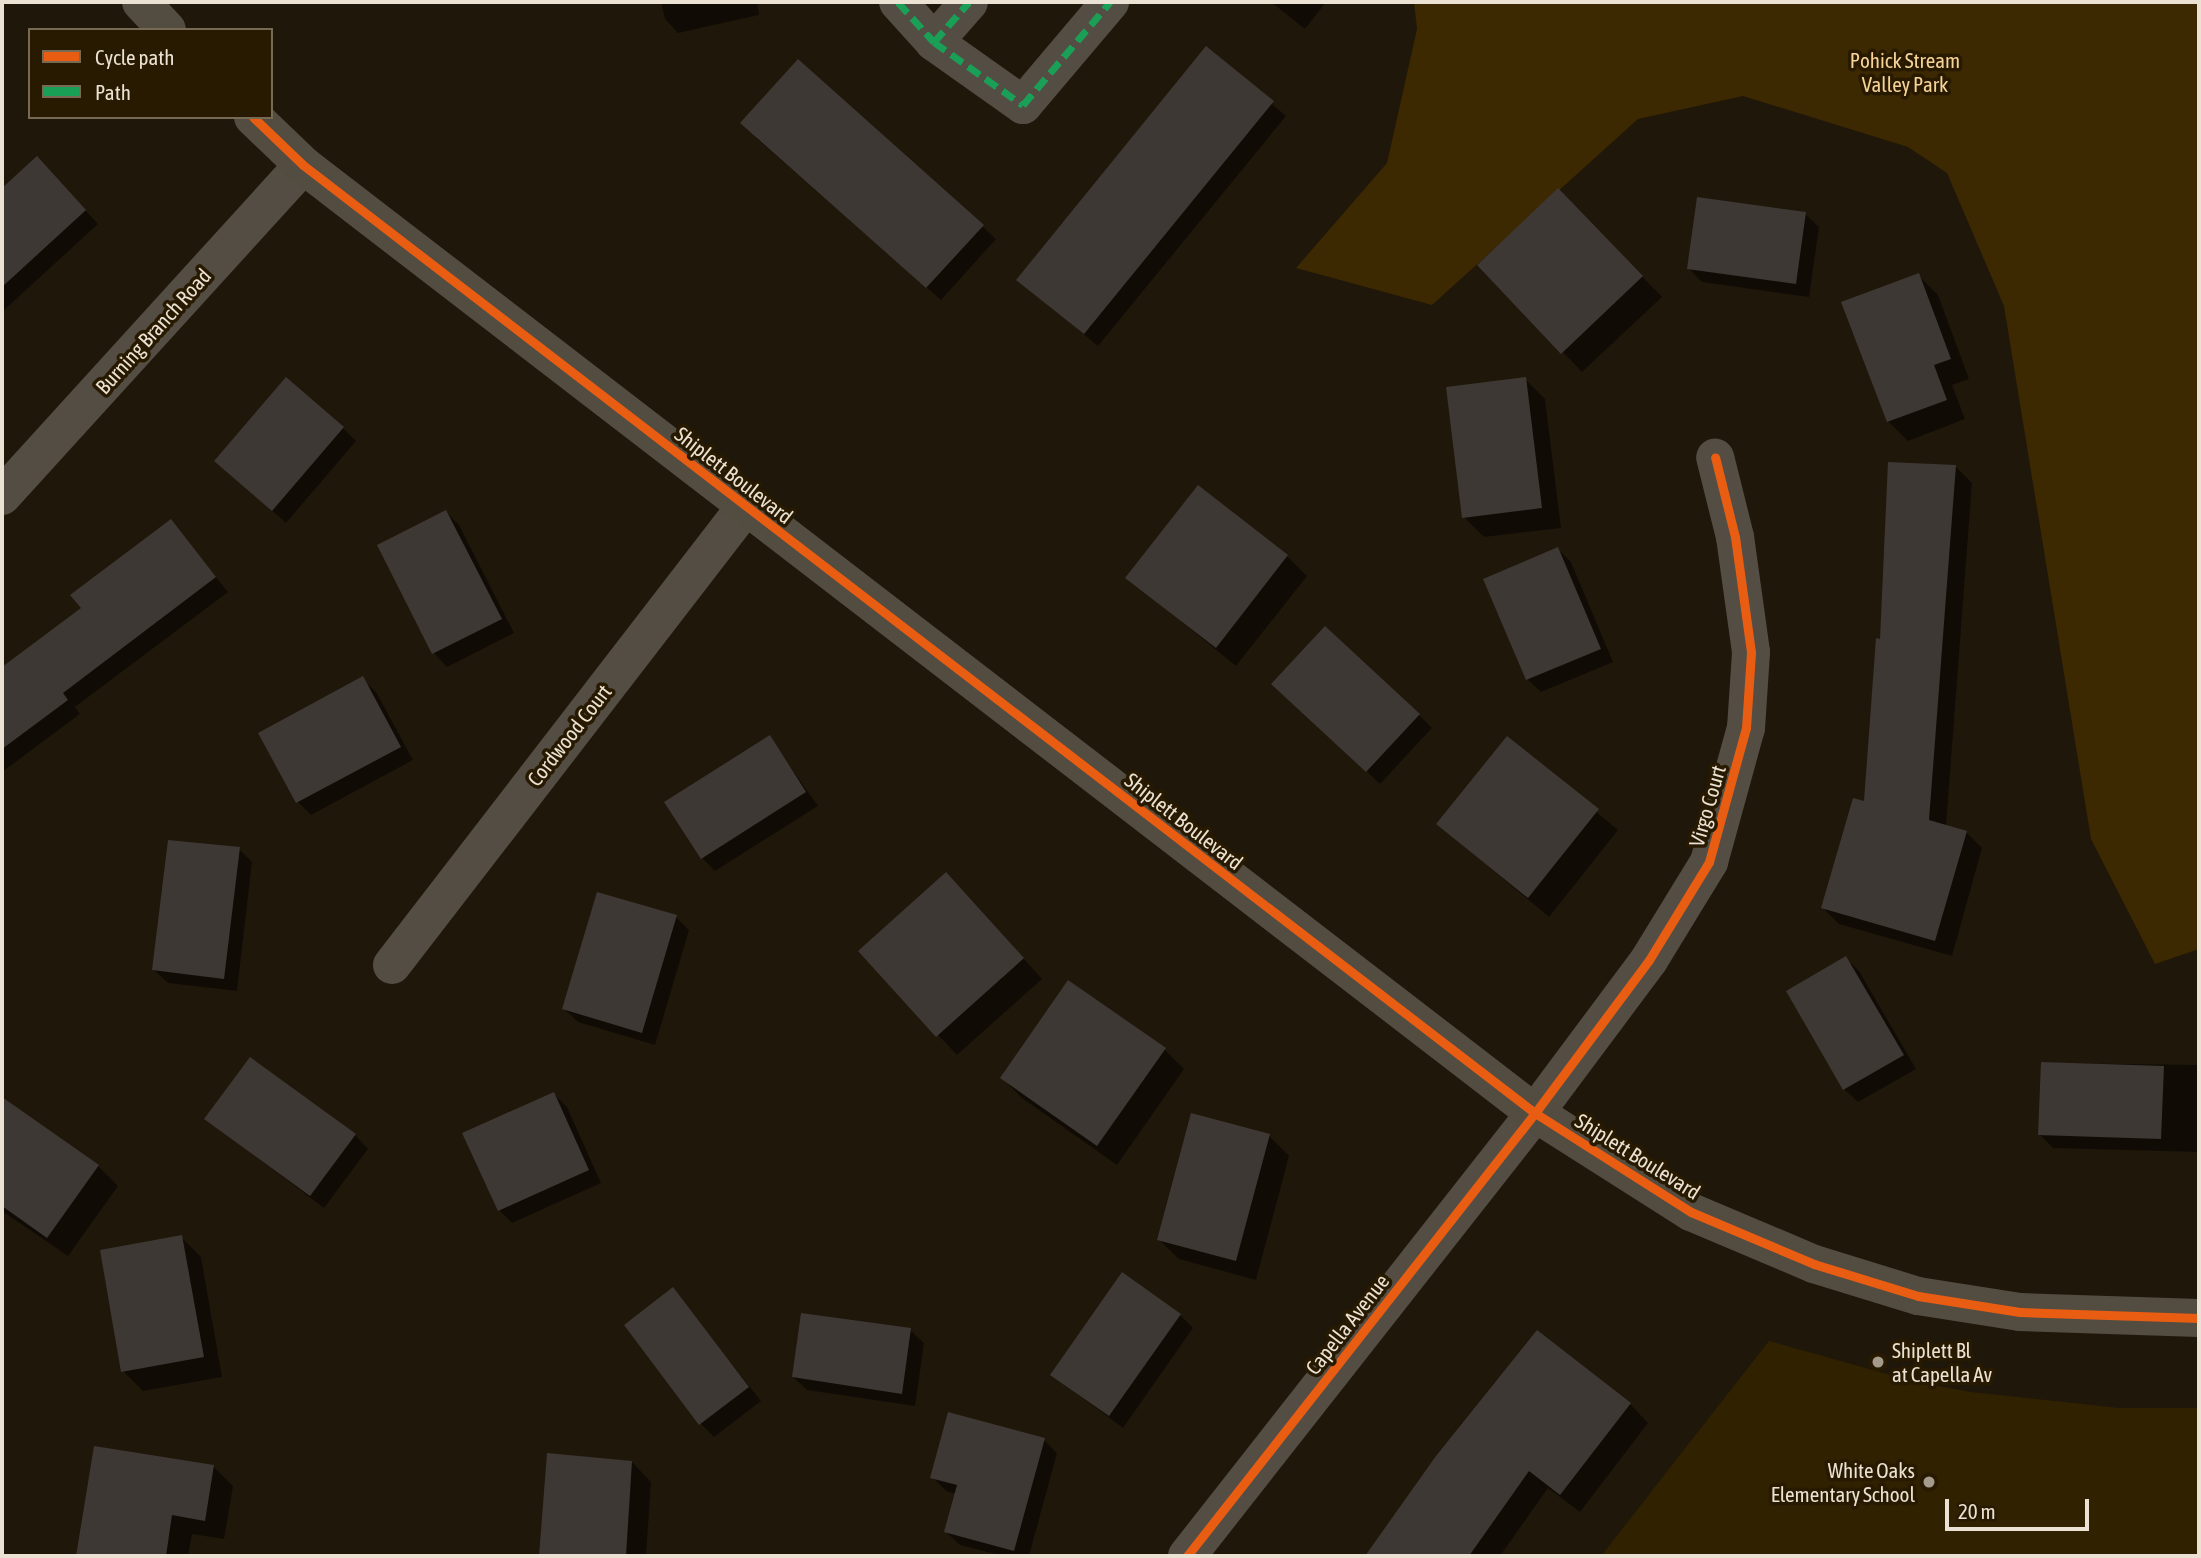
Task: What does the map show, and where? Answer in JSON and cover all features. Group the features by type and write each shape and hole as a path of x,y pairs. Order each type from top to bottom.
{"street":[{"path":"141,2 165,28"},
{"path":"898,2 934,42 1023,105 1110,2"},
{"path":"934,42 969,2"},
{"name":"Shiplett Boulevard","path":"255,119 303,165 1535,1113 1691,1212 1827,1268 1918,1296 2020,1312 2199,1318"},
{"name":"Burning Branch Road","path":"2,496 303,165"},
{"name":"Virgo Court","path":"1535,1113 1649,960 1694,890 1709,862 1728,804 1746,728 1751,652 1735,537 1715,457"},
{"name":"Cordwood Court","path":"392,965 746,506"},
{"name":"Capella Avenue","path":"1186,1556 1535,1113"}],"shaded area":[{"name":"White Oaks Elementary School","path":"1769,1341 1912,1381 1971,1392 2119,1408 2199,1408 2199,1556 1601,1556"}],"green space":[{"name":"Pohick Stream Valley Park","path":"1414,2 2199,2 2199,949 2155,964 2091,839 2004,306 1947,173 1908,147 1743,96 1638,119 1432,305 1296,268 1387,163 1417,29"}],"building":[{"path":"1206,46 1274,101 1084,334 1016,280"},
{"path":"798,59 984,225 926,288 740,123"},
{"path":"37,156 86,210 2,287 2,188"},
{"path":"1558,188 1643,276 1561,354 1477,265"},
{"path":"1697,197 1806,212 1796,284 1687,269"},
{"path":"1919,273 1951,359 1934,365 1947,400 1887,422 1841,302"},
{"path":"286,377 344,427 272,511 214,461"},
{"path":"1526,377 1542,508 1462,518 1446,387"},
{"path":"1888,462 1956,465 1929,820 1967,831 1935,941 1821,908 1853,798 1864,801 1876,638 1880,639"},
{"path":"1198,485 1288,555 1216,648 1125,578"},
{"path":"446,510 502,619 432,654 377,545"},
{"path":"171,519 216,577 63,693 68,700 2,749 2,667 81,608 70,595"},
{"path":"1558,547 1601,649 1526,680 1483,579"},
{"path":"1325,626 1420,714 1366,772 1271,684"},
{"path":"363,676 401,747 296,803 258,733"},
{"path":"770,735 806,792 701,859 664,802"},
{"path":"1507,736 1599,809 1528,898 1436,824"},
{"path":"168,840 240,847 224,979 152,970"},
{"path":"946,872 1024,958 936,1037 858,951"},
{"path":"597,892 677,915 642,1033 562,1009"},
{"path":"1846,956 1904,1055 1843,1090 1786,991"},
{"path":"1068,980 1166,1048 1097,1146 1000,1078"},
{"path":"250,1057 356,1134 310,1196 204,1119"},
{"path":"2041,1062 2164,1066 2161,1139 2038,1135"},
{"path":"554,1092 589,1170 498,1211 462,1133"},
{"path":"2,1097 99,1165 47,1238 2,1206"},
{"path":"1191,1113 1270,1134 1236,1261 1157,1240"},
{"path":"182,1235 204,1357 121,1372 100,1250"},
{"path":"1122,1272 1181,1314 1109,1416 1050,1375"},
{"path":"673,1287 749,1387 699,1425 624,1325"},
{"path":"801,1313 911,1328 902,1394 792,1377"},
{"path":"1537,1330 1631,1403 1560,1495 1529,1471 1469,1556 1365,1556 1436,1456"},
{"path":"948,1412 1045,1438 1014,1551 944,1532 957,1485 930,1478"},
{"path":"94,1446 214,1465 205,1521 172,1515 166,1556 76,1556"},
{"path":"547,1453 632,1461 626,1556 539,1556"}],"marked path":[{"path":"898,2 934,42 1023,105 1110,2"},
{"path":"934,42 969,2"}],"cycle path":[{"path":"255,119 303,165 1535,1113 1691,1212 1814,1264 1918,1296 2020,1312 2199,1318"},
{"path":"1187,1556 1535,1113 1649,960 1709,862 1746,728 1751,652 1735,537 1715,457"}],"place":[{"name":"Shiplett Bl at Capella Av","path":"1878,1362"},
{"name":"White Oaks Elementary School","path":"1929,1482"}]}
